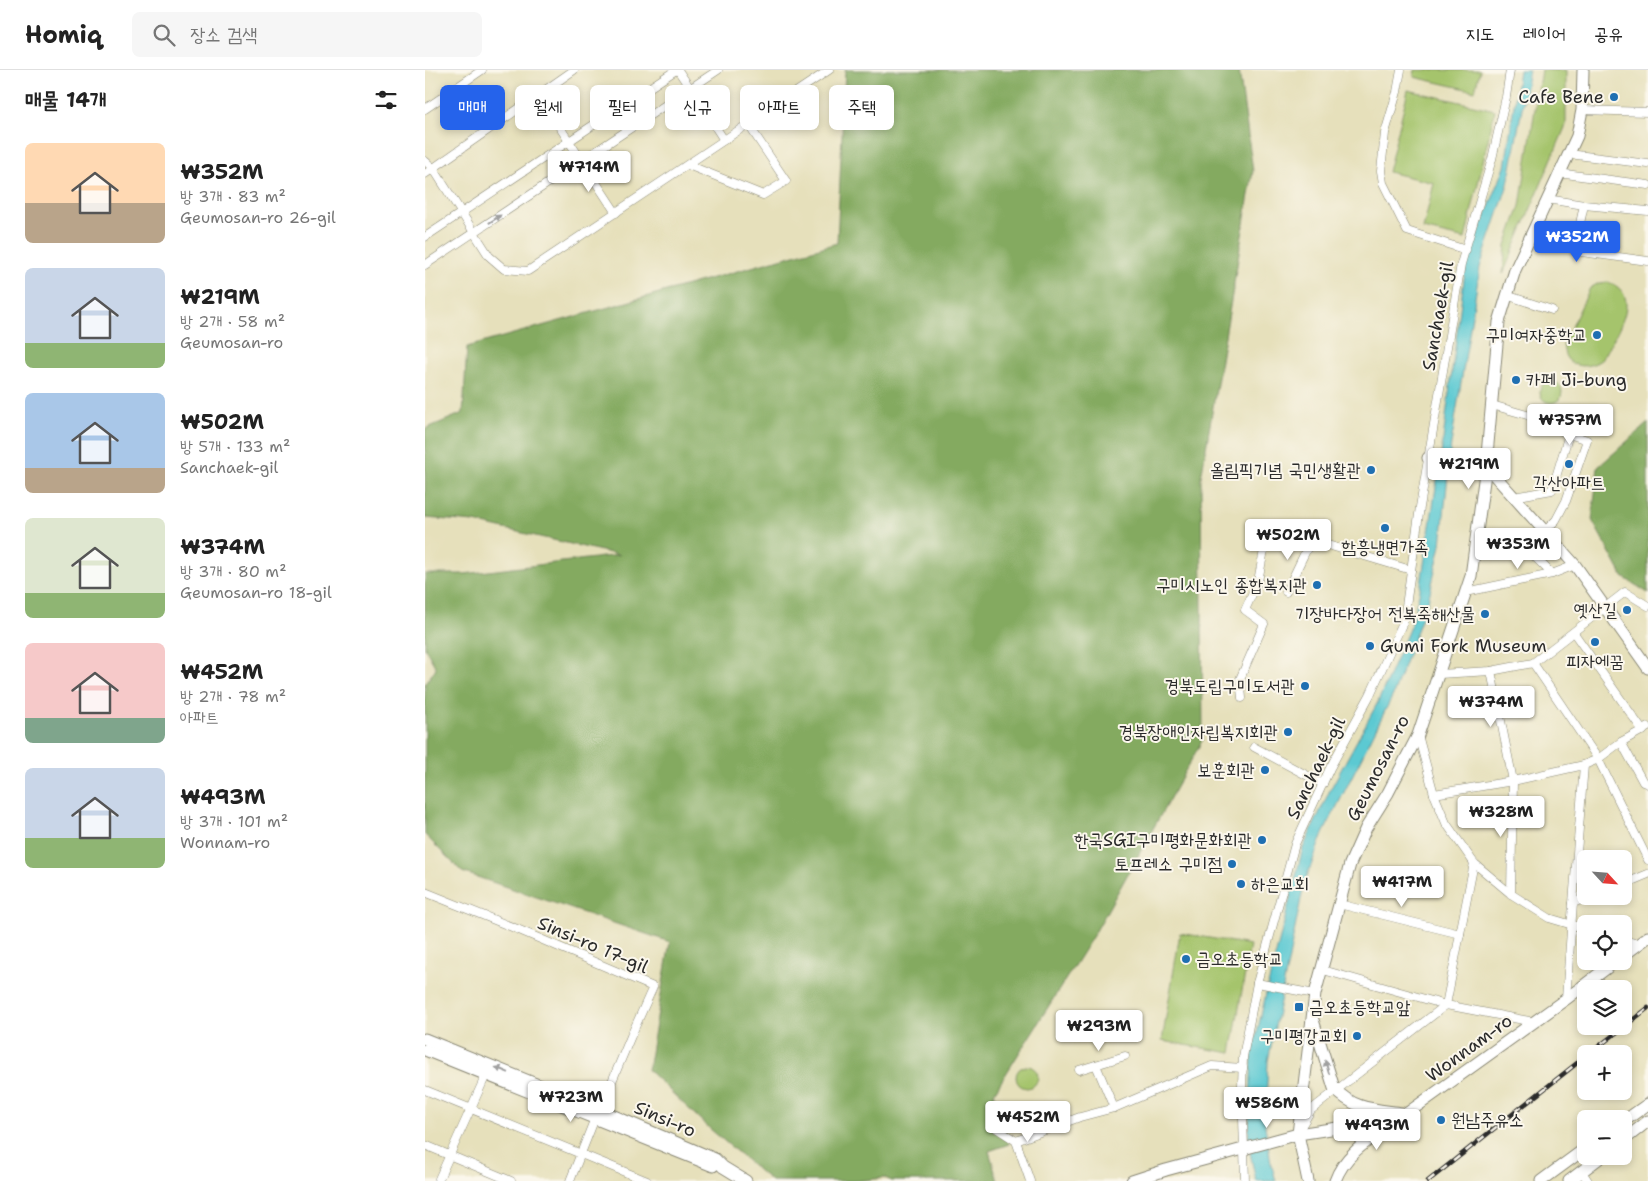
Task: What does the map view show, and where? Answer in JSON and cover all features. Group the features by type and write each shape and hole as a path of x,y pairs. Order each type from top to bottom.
{"street":[{"path":"425,109 482,70"},
{"path":"552,85 574,70"},
{"path":"425,237 677,70 688,85"},
{"path":"695,85 718,70"},
{"path":"806,85 829,70"},
{"path":"1401,70 1397,92 1385,133 1381,171 1383,183 1407,231 1465,250"},
{"name":"Sanchaek-gil","path":"1245,1181 1243,1068 1257,983 1295,844 1323,784 1370,695 1404,620 1419,507 1461,264 1492,159 1510,70"},
{"name":"Geumosan-ro","path":"1308,1181 1298,1134 1315,994 1323,970 1339,904 1356,850 1366,828 1391,787 1418,735 1471,576 1486,466 1499,322 1515,270 1558,173 1577,136 1582,110 1583,70"},
{"path":"425,266 665,105"},
{"path":"425,174 515,110"},
{"path":"1582,110 1648,112"},
{"path":"425,161 433,168 489,256 504,269 528,271 740,129"},
{"path":"562,130 615,213"},
{"path":"717,130 724,140"},
{"path":"688,165 763,195 786,181 752,130"},
{"path":"1569,154 1648,164"},
{"path":"1558,173 1648,185"},
{"path":"1547,199 1584,205 1648,211"},
{"path":"1584,205 1574,251 1648,261"},
{"path":"1506,295 1552,310"},
{"path":"1492,405 1527,414 1569,434 1587,440 1566,501 1556,520 1545,531"},
{"path":"1514,497 1552,490 1569,434"},
{"path":"1428,458 1486,466 1575,565 1648,668"},
{"path":"1242,698 1240,679 1265,624 1245,610 1258,581 1266,540 1288,535 1411,570"},
{"path":"1286,592 1311,540"},
{"path":"1517,540 1552,574"},
{"path":"1466,592 1552,574 1575,565"},
{"path":"1439,674 1491,671 1533,662 1574,633 1625,592 1648,606"},
{"path":"1434,794 1513,781 1584,765 1598,759 1621,742 1645,729 1574,633"},
{"path":"1533,662 1598,759 1648,860"},
{"path":"1491,671 1513,781 1511,894"},
{"path":"1418,735 1434,794 1446,823 1474,863 1511,894 1549,918 1577,926"},
{"path":"1621,742 1643,782 1648,784"},
{"path":"1254,747 1323,784"},
{"path":"1565,1000 1584,765"},
{"path":"1298,1134 1311,1110 1445,1005 1474,863"},
{"path":"1633,880 1648,874"},
{"name":"Sinsi-ro 17-gil","path":"425,892 653,987 598,1114"},
{"path":"1573,903 1577,901"},
{"path":"1339,904 1460,934"},
{"path":"1632,949 1648,937"},
{"path":"1632,942 1638,944"},
{"path":"1323,970 1445,1005 1534,1022"},
{"name":"Wonnam-ro","path":"1132,1181 1298,1134 1375,1122 1406,1114 1604,970"},
{"path":"1257,983 1315,994"},
{"path":"1312,1016 1335,1090 1347,1100 1363,1108 1406,1114"},
{"name":"Sinsi-ro","path":"425,1039 598,1114"},
{"name":"Sinsi-ro","path":"425,1050 486,1075 598,1114 715,1159 723,1167 746,1181"},
{"path":"1079,1070 1125,1056"},
{"path":"1095,1065 1114,1108"},
{"path":"1016,1141 1079,1117 1114,1108 1212,1066 1243,1068"},
{"path":"438,1181 486,1075"},
{"path":"425,1090 647,1181"},
{"path":"1632,1115 1648,1104"},
{"path":"570,1181 598,1114"},
{"path":"1335,1181 1345,1162 1355,1151 1406,1114"},
{"path":"1632,1134 1648,1121"},
{"path":"996,1128 1016,1141 1030,1181"},
{"path":"425,1145 511,1181"},
{"path":"1541,1181 1577,1155"},
{"path":"1569,1181 1585,1176 1594,1165"},
{"path":"1155,1181 1166,1170"}],"green space":[{"path":"845,70 1239,70 1253,171 1201,478 1203,739 1096,931 994,1093 1009,1144 989,1151 998,1181 892,1181 885,1178 854,1181 771,1181 709,1128 648,1070 670,942 462,872 425,835 425,684 436,668 425,648 425,574 464,574 619,555 474,522 425,518 425,429 463,413 467,347 837,243 842,130 894,130 894,85 844,85"},
{"path":"1415,70 1480,70 1475,91 1414,77"},
{"path":"1541,70 1566,70 1566,125 1503,274 1506,245 1520,206"},
{"path":"1408,90 1495,110 1465,239 1423,229 1434,183 1388,172"},
{"path":"1608,282 1619,288 1625,297 1624,317 1602,359 1594,364 1584,366 1574,364 1566,357 1563,345 1590,288 1599,283"},
{"path":"1551,381 1559,384 1562,392 1559,400 1551,403 1543,400 1540,392 1543,384"},
{"path":"1648,423 1648,593 1623,577 1592,520 1598,467"},
{"path":"1180,933 1250,945 1231,1053 1162,1041"},
{"path":"1027,1066 1035,1069 1038,1077 1035,1085 1027,1088 1019,1085 1016,1077 1019,1069"}],"water":[{"path":"1519,70 1529,70 1508,184 1480,267 1451,444 1441,545 1428,601 1393,695 1322,836 1304,884 1268,1061 1265,1126 1276,1181 1256,1181 1248,1143 1252,1055 1268,985 1303,848 1330,790 1378,702 1412,622 1420,590 1441,455 1466,264 1505,167"}],"railway":[{"path":"1601,1045 1648,1008"},
{"path":"1428,1181 1577,1063"}],"place":[{"name":"Cafe Bene","path":"1614,97"},
{"name":"구미여자중학교","path":"1597,335"},
{"name":"카페 Ji-bung","path":"1516,380"},
{"name":"각산아파트","path":"1569,464"},
{"name":"올림픽기념 국민생활관","path":"1371,470"},
{"name":"함흥냉면가족","path":"1385,528"},
{"name":"구미시노인 종합복지관","path":"1317,585"},
{"name":"옛산길","path":"1627,610"},
{"name":"기장바다장어 전복죽해산물","path":"1485,614"},
{"name":"피자에꿈","path":"1595,642"},
{"name":"Gumi Fork Museum","path":"1370,646"},
{"name":"경북도립구미도서관","path":"1305,686"},
{"name":"경북장애인자립복지회관","path":"1288,732"},
{"name":"보훈회관","path":"1265,770"},
{"name":"한국SGI구미평화문화회관","path":"1262,840"},
{"name":"토프레소 구미점","path":"1232,864"},
{"name":"하은교회","path":"1241,884"},
{"name":"금오초등학교","path":"1186,959"},
{"name":"금오초등학교앞","path":"1299,1007"},
{"name":"구미평강교회","path":"1357,1036"},
{"name":"원남주유소","path":"1441,1120"}]}
